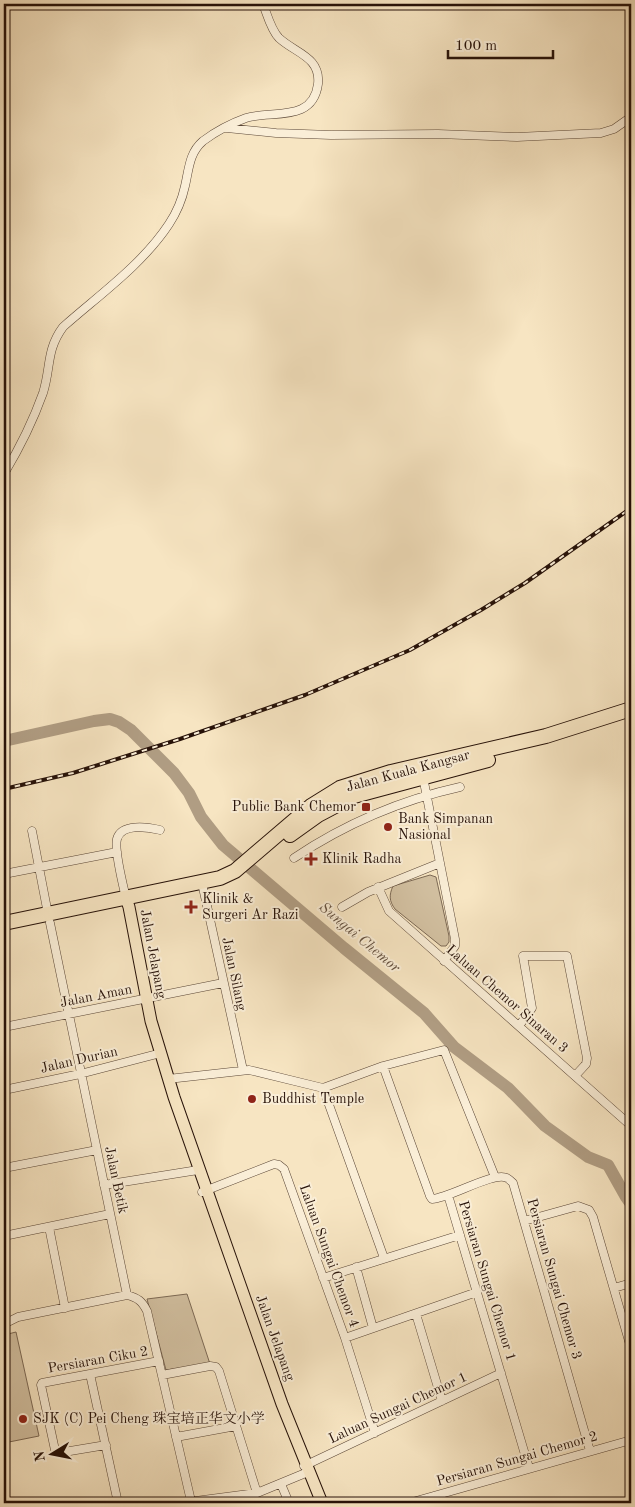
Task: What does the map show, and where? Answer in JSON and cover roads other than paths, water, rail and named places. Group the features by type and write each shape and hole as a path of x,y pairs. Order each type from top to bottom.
{"highway":[{"name":"Jalan Kuala Kangsar","path":"260,856 311,806 350,785 391,772 546,736 631,709"},
{"name":"Jalan Kuala Kangsar","path":"4,923 49,919 126,905 203,887 220,878 237,873 305,824 337,804 359,795 550,744 631,718"},
{"path":"350,785 409,774 423,778 430,769 451,759"},
{"name":"Jalan Kuala Kangsar","path":"4,933 49,919"}],"main road":[{"name":"Jalan Jelapang","path":"126,905 144,999 159,1054 196,1170 317,1503"},
{"name":"Jalan Jelapang","path":"159,1054 196,1170"},
{"name":"Jalan Jelapang","path":"305,1470 322,1503"}],"street":[{"path":"4,474 42,394 46,381 50,350 56,336 68,323 118,280 161,236 181,200 190,160 194,152 205,140 247,118 300,111 306,107 316,93 318,76 316,68 312,62 280,39 263,4"},
{"path":"225,128 276,133 331,135 438,134 517,137 601,133 614,128 631,117"},
{"path":"423,778 456,942 444,961"},
{"path":"294,858 336,832 426,795 460,787"},
{"path":"126,905 116,840 120,833 128,829 144,827 160,830"},
{"name":"Jalan Betik","path":"32,831 127,1295"},
{"path":"4,874 117,852"},
{"path":"342,907 378,887 440,863"},
{"name":"Jalan Silang","path":"203,887 243,1070"},
{"name":"Laluan Chemor Sinaran 3","path":"378,887 389,911 629,1124"},
{"path":"518,1026 532,1008 523,956 567,956 587,1058 586,1064 575,1076"},
{"name":"Jalan Aman","path":"4,1027 223,982"},
{"path":"168,1078 230,1073 243,1070 323,1088 383,1066 444,1050 496,1177 448,1195"},
{"name":"Jalan Durian","path":"4,1090 159,1054"},
{"name":"Persiaran Sungai Chemor 1","path":"383,1066 430,1196 432,1199 435,1199 448,1195 529,1468"},
{"path":"323,1088 384,1258"},
{"path":"4,1168 96,1150"},
{"name":"Laluan Sungai Chemor 4","path":"204,1191 274,1164 280,1165 284,1169 345,1338 375,1433"},
{"path":"104,1185 196,1170"},
{"name":"Persiaran Sungai Chemor 3","path":"496,1177 508,1178 513,1183 590,1450"},
{"path":"524,1220 578,1206 589,1210 593,1217 631,1348"},
{"path":"4,1236 110,1214"},
{"path":"49,1227 65,1308"},
{"path":"323,1278 460,1235"},
{"path":"356,1267 373,1328"},
{"path":"614,1288 631,1284"},
{"path":"345,1338 477,1292"},
{"path":"4,1324 18,1317 127,1295 138,1298 143,1302 147,1311 159,1361 190,1501"},
{"path":"416,1314 442,1401"},
{"name":"Persiaran Ciku 2","path":"106,1445 58,1453 55,1450 41,1386 42,1383 159,1361"},
{"path":"162,1375 210,1366 216,1367 219,1370 257,1493"},
{"name":"Laluan Sungai Chemor 1","path":"180,1503 257,1493 281,1484 375,1433 502,1373"},
{"path":"90,1374 118,1503"},
{"path":"176,1437 236,1426"},
{"name":"Persiaran Sungai Chemor 2","path":"409,1503 430,1500 529,1468 631,1440"},
{"path":"281,1484 289,1503"}],"waterway":[{"name":"Sungai Chemor","path":"4,741 110,719 119,722 131,730 174,773 189,793 201,817 223,845 424,1013 454,1047 508,1088 545,1126 588,1157 608,1165 631,1204"}],"railway":[{"path":"4,789 73,773 180,739 305,695 410,650 525,583 631,508"}],"place":[{"name":"Public Bank Chemor","path":"366,807"},
{"name":"Bank Simpanan Nasional","path":"388,827"},
{"name":"Klinik Radha","path":"311,859"},
{"name":"Klinik & Surgeri Ar Razi","path":"191,907"},
{"name":"Buddhist Temple","path":"252,1099"},
{"name":"SJK (C) Pei Cheng 珠宝培正华文小学","path":"23,1419"}]}
